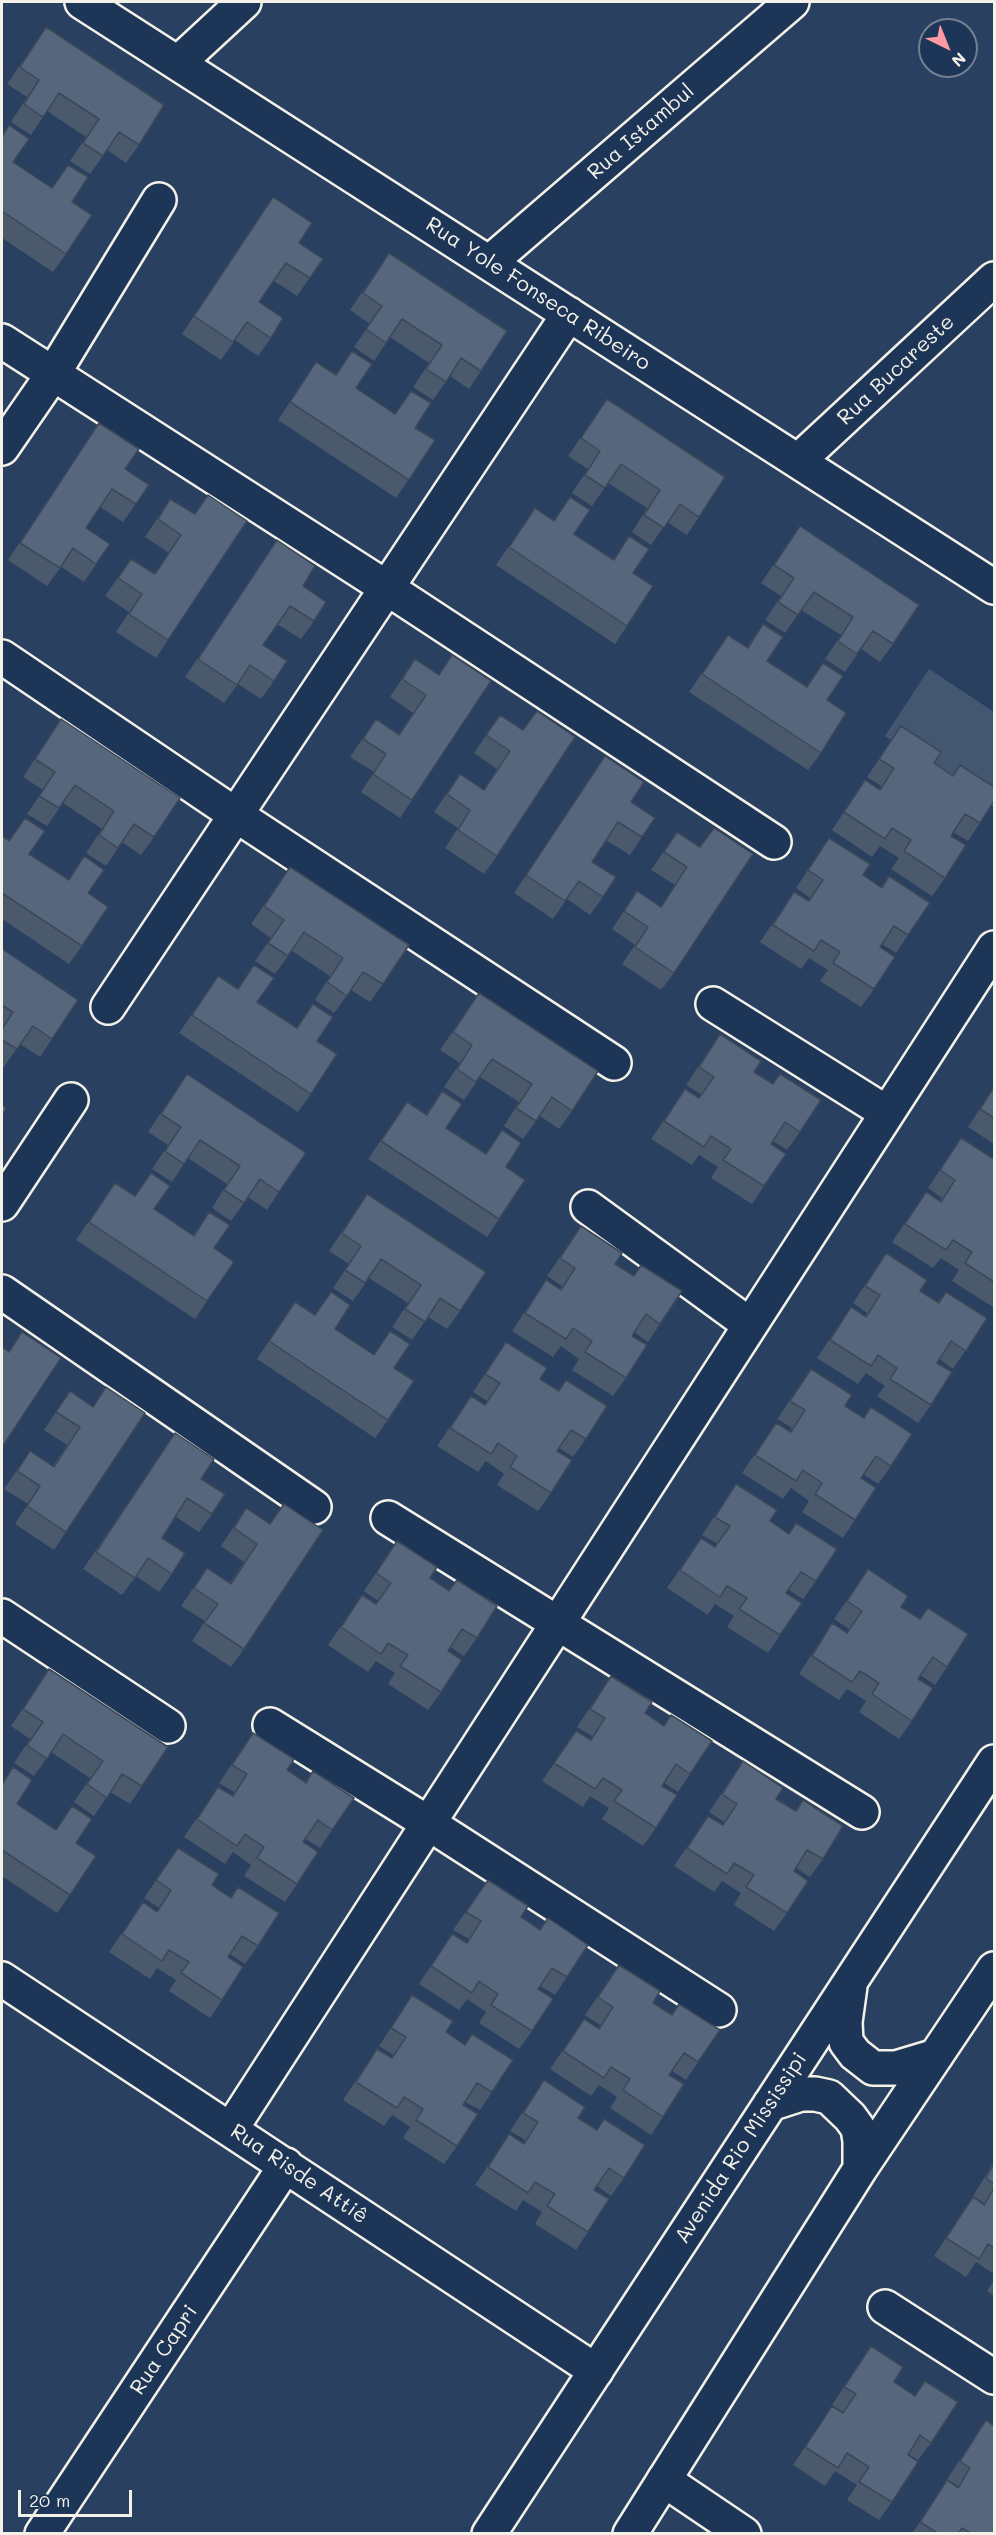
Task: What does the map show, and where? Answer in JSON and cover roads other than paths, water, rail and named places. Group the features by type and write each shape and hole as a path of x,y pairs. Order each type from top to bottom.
{"street":[{"name":"Rua Yole Fonseca Ribeiro","path":"82,2 994,587"},
{"path":"178,63 244,2"},
{"name":"Rua Istambul","path":"489,263 792,2"},
{"path":"2,448 53,374 159,200"},
{"name":"Rua Bucareste","path":"798,461 994,279"},
{"path":"108,1007 569,314"},
{"path":"2,341 387,588 774,842"},
{"path":"2,657 236,815 614,1063"},
{"path":"231,2129 994,948"},
{"path":"712,1004 887,1113"},
{"path":"2,1204 71,1100"},
{"path":"588,1207 750,1325"},
{"path":"2,1292 314,1507"},
{"path":"388,1518 862,1812"},
{"path":"2,1616 168,1726"},
{"path":"270,1725 428,1823 718,2010"},
{"name":"Avenida Rio Mississipi","path":"489,2534 994,1762"},
{"path":"630,2534 860,2169 994,1969"},
{"name":"Rua Risde Attiê","path":"2,1979 596,2371"},
{"path":"850,1981 845,2022 846,2042 855,2054 873,2068 897,2068 936,2056"},
{"path":"770,2104 801,2094 829,2097 858,2128 860,2169"},
{"name":"Rua Capri","path":"42,2534 286,2165"},
{"path":"885,2307 994,2377"},
{"path":"664,2480 744,2534"}]}
